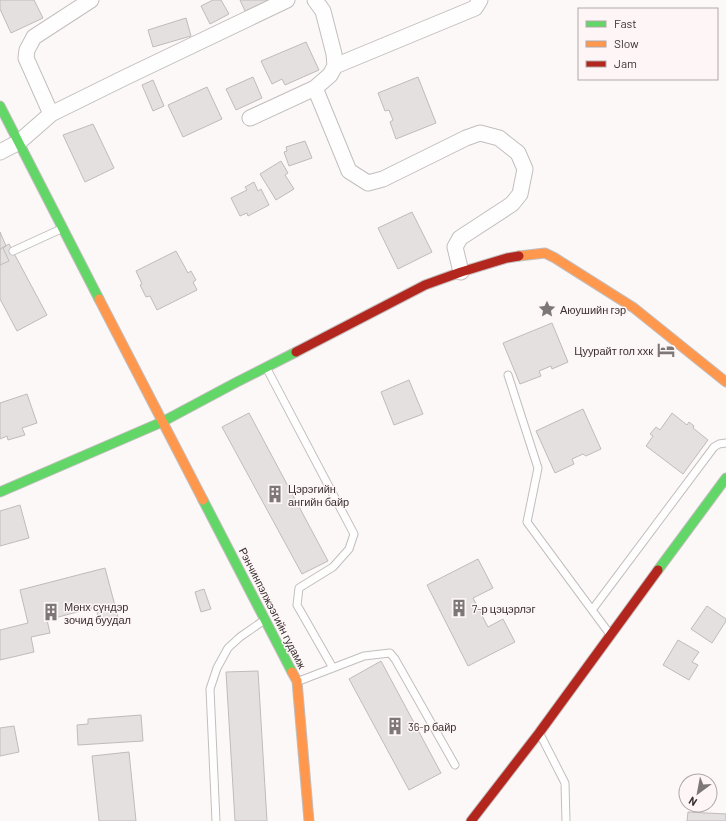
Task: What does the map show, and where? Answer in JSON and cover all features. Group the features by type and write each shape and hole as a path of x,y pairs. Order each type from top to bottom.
{"street":[{"path":"51,114 26,58 27,50 34,37 91,0"},
{"path":"0,152 19,142 51,114 287,0"},
{"path":"250,118 315,88 330,75 335,66 334,54 323,11 315,0"},
{"path":"335,66 475,8 480,0"},
{"path":"315,88 349,171 368,183 383,179 466,138 480,133 500,138 518,153 525,169 520,194 512,204 460,238 455,247 461,272"},
{"name":"Рэнчинпэлжээгийн гудамж","path":"0,106 297,681 309,821"},
{"path":"0,492 162,422 425,285 507,258 545,253 555,258 634,308 726,382"},
{"path":"471,821 539,732 726,478"}],"lane":[{"path":"13,251 63,228"},
{"path":"266,367 354,534 349,549 333,567 299,588 297,605 333,668"},
{"path":"508,375 538,468 527,522 611,635"},
{"path":"592,610 714,447 719,444 726,443"},
{"path":"216,821 210,689 217,668 228,648 240,637 266,619"},
{"path":"297,681 364,656 390,653 395,659 455,765"},
{"path":"539,732 565,783 566,821"}],"building":[{"path":"0,0 34,0 43,18 11,33 0,9"},
{"path":"213,0 221,0 229,14 210,24 201,6"},
{"path":"240,0 269,0 245,11"},
{"path":"186,18 191,36 153,47 148,30"},
{"path":"306,42 319,70 285,85 282,79 272,84 261,61"},
{"path":"253,77 262,98 236,110 226,89"},
{"path":"418,77 436,123 396,139 390,122 393,120 389,110 385,111 378,93"},
{"path":"153,80 164,106 153,111 142,85"},
{"path":"207,87 222,119 183,137 168,105"},
{"path":"93,124 114,168 85,182 63,135"},
{"path":"305,141 312,158 289,166 284,152 287,151 286,147"},
{"path":"281,161 288,173 285,175 294,189 276,200 260,174"},
{"path":"254,182 258,191 261,189 269,205 248,216 247,213 240,216 231,198 247,190 245,187"},
{"path":"412,212 432,252 398,269 378,228"},
{"path":"0,232 6,246 3,248 9,261 0,265"},
{"path":"9,244 47,315 17,331 0,299 0,249"},
{"path":"176,251 188,273 191,271 196,280 193,282 197,290 157,310 150,296 146,297 140,285 142,284 136,271"},
{"path":"552,323 568,362 552,369 551,366 539,371 541,376 520,384 503,343"},
{"path":"409,380 423,414 394,425 381,392"},
{"path":"27,394 37,423 22,428 25,435 8,440 7,436 0,439 0,403"},
{"path":"583,409 601,449 586,456 583,454 572,459 574,464 555,473 536,431"},
{"name":"Цэрэгийн ангийн байр","path":"249,413 328,561 302,574 222,427"},
{"path":"672,413 687,425 689,422 694,426 693,428 708,440 683,474 646,446 653,436 650,434 656,427 660,430"},
{"path":"20,505 29,538 0,546 0,511"},
{"name":"7-р цэцэрлэг","path":"478,559 493,588 473,598 488,627 503,619 515,642 468,666 427,585"},
{"name":"Мөнх сүндэр зочид буудал","path":"105,568 118,617 99,621 96,607 47,620 50,633 31,637 34,652 0,660 0,630 28,623 20,590"},
{"path":"204,589 211,609 201,612 195,592"},
{"path":"707,606 726,619 712,643 691,629"},
{"path":"678,640 699,652 692,662 698,665 689,680 663,665"},
{"name":"36-р байр","path":"381,661 441,773 409,790 349,679"},
{"path":"258,671 267,821 235,821 226,672"},
{"path":"141,715 143,741 78,745 77,725 88,724 88,719"},
{"path":"14,726 19,752 0,756 0,728"},
{"path":"129,752 136,821 99,821 92,756"},
{"path":"688,813 726,814 726,821 687,821"}],"traffic: fast":[{"path":"0,106 99,299"},
{"path":"0,492 162,422 296,352"},
{"path":"658,570 726,478"},
{"path":"203,500 292,672"}],"traffic: slow":[{"path":"519,256 545,253 555,258 634,308 726,382"},
{"path":"99,299 203,500"},
{"path":"292,672 297,681 309,821"}],"traffic: jam":[{"path":"296,352 425,285 461,272 507,258 519,256"},
{"path":"471,821 539,733 658,570"}],"place":[{"name":"Аюушийн гэр","path":"547,309"},
{"name":"Цуурайт гол ххк","path":"666,350"},
{"name":"Цэрэгийн ангийн байр","path":"275,494"},
{"name":"7-р цэцэрлэг","path":"459,608"},
{"name":"Мөнх сүндэр зочид буудал","path":"51,612"},
{"name":"36-р байр","path":"395,726"}]}
